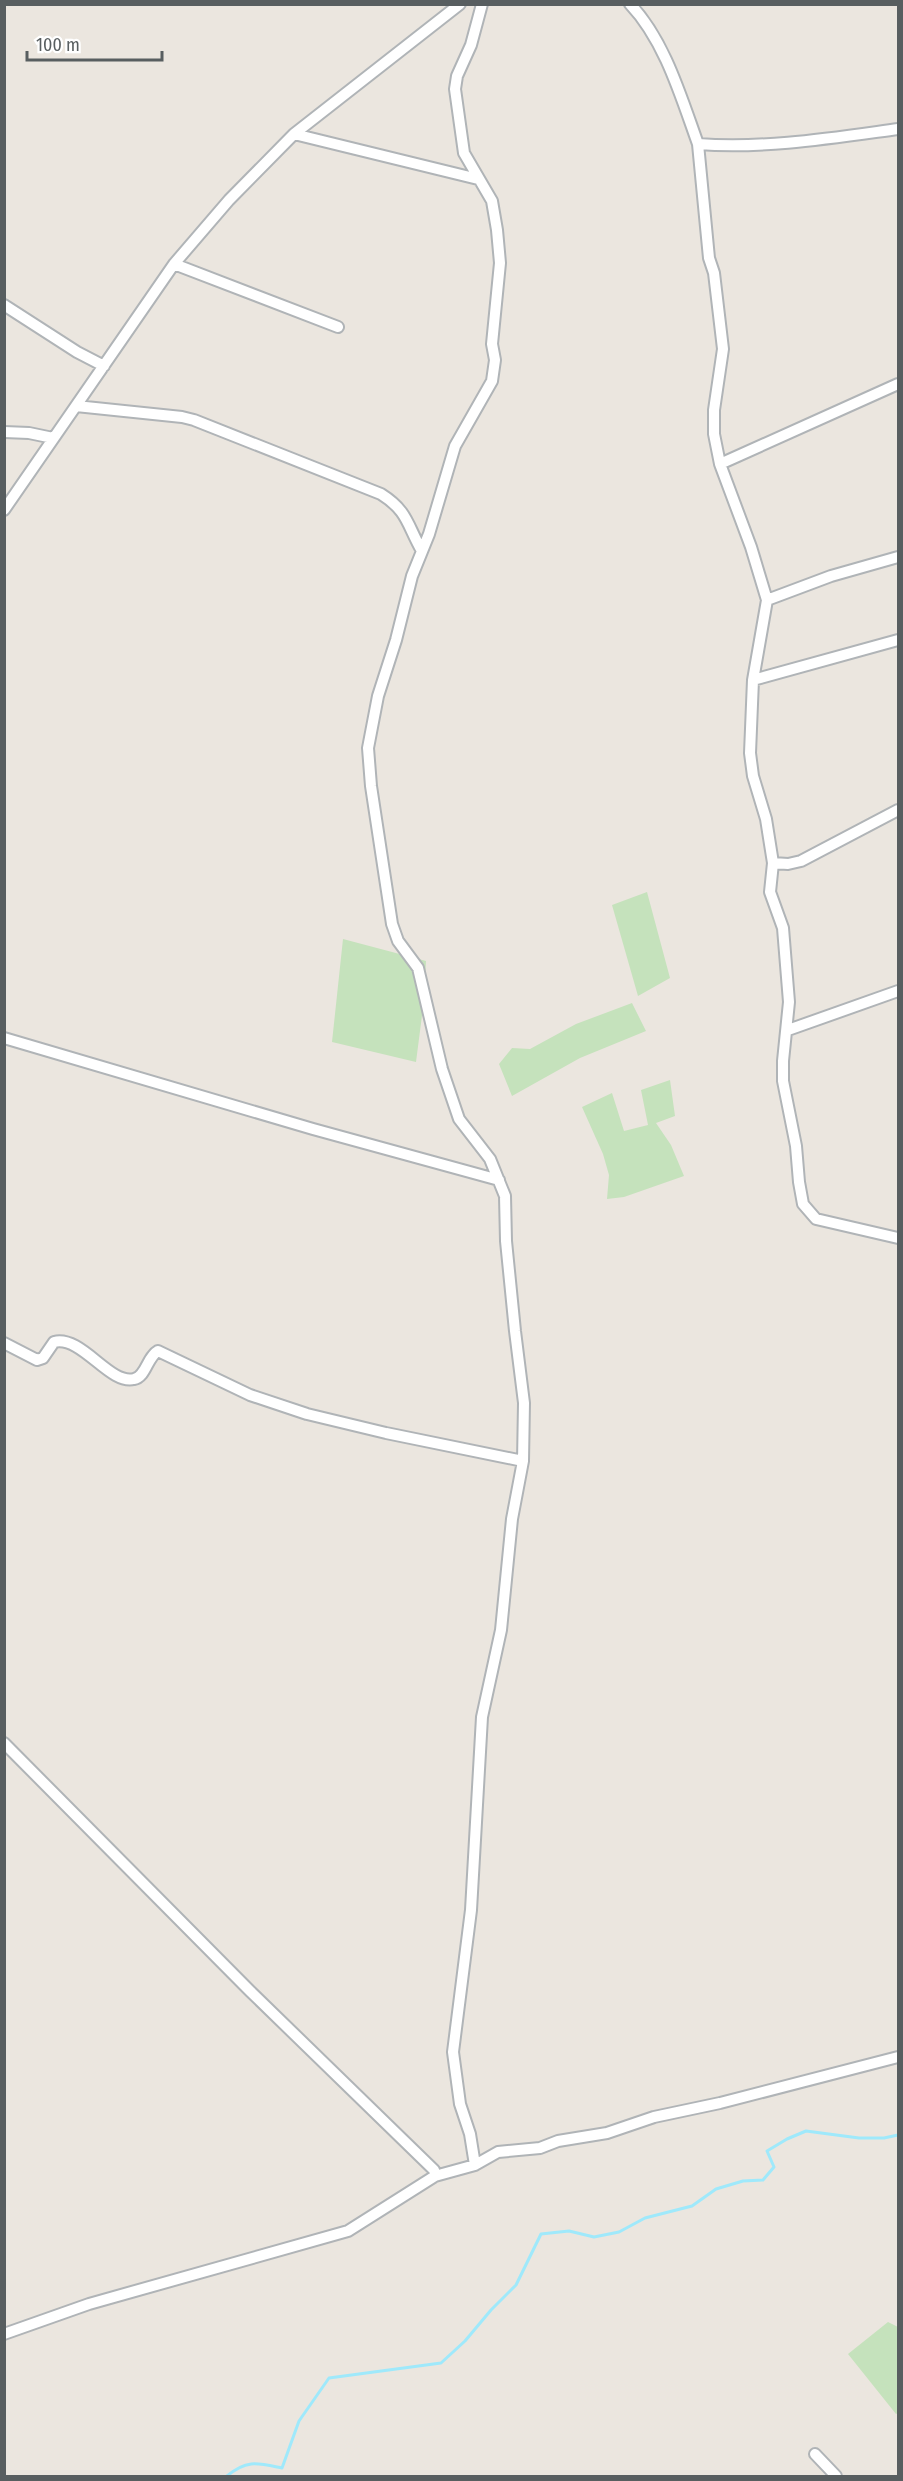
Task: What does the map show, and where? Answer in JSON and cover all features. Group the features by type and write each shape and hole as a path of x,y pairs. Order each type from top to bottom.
{"street":[{"path":"4,510 174,264 229,200 294,134 460,4"},
{"path":"475,2165 470,2134 460,2104 453,2052 471,1910 482,1717 501,1630 512,1520 523,1461 524,1403 510,1286 505,1196 490,1159 459,1119 442,1069 418,968 398,941 395,932 371,786 368,748 378,696 396,640 412,576 455,446 492,381 494,373 492,344 500,263 492,201 464,153 455,89 456,76 471,45 482,4"},
{"path":"630,4 647,24 664,58 698,144 709,258 714,273 723,349 714,410 714,434 720,464 751,547 767,600 753,680 750,753 753,777 766,819 773,863 770,892 783,928 788,978 788,1030 783,1061 783,1081 796,1146 803,1204 816,1219 898,1238"},
{"path":"698,144 727,146 797,142 898,129"},
{"path":"294,134 478,179"},
{"path":"174,264 338,327"},
{"path":"4,305 77,352 104,366"},
{"path":"720,464 898,384"},
{"path":"76,405 194,420 381,494 397,504 404,513 412,535 422,551"},
{"path":"4,432 29,433 53,438"},
{"path":"767,600 831,576 898,557"},
{"path":"753,680 898,640"},
{"path":"773,863 788,864 801,861 898,810"},
{"path":"788,1030 898,991"},
{"path":"4,1038 499,1180"},
{"path":"4,1343 37,1360 43,1358 54,1342 61,1341 81,1350 112,1372 129,1379 141,1376 158,1351 250,1395 307,1414 523,1461"},
{"path":"4,1743 250,1991 434,2170 435,2176"},
{"path":"4,2334 88,2304 348,2231 435,2176 475,2165 498,2152 540,2148 558,2141 608,2133 654,2117 720,2103 898,2057"},
{"path":"815,2454 836,2476"}],"green space":[{"path":"647,892 670,978 638,996 612,905"},
{"path":"343,939 426,961 424,1000 416,1062 332,1042"},
{"path":"632,1003 646,1031 580,1058 512,1096 499,1064 512,1048 530,1049 576,1024"},
{"path":"670,1080 675,1116 656,1123 671,1145 684,1176 624,1197 607,1199 609,1175 603,1154 582,1107 612,1093 624,1131 648,1125 641,1090"},
{"path":"888,2322 898,2327 898,2413 896,2414 848,2354"}],"waterway":[{"path":"227,2476 241,2467 253,2464 282,2468 299,2421 329,2378 441,2363 465,2341 516,2285 541,2234 569,2231 594,2237 619,2232 645,2218 692,2206 716,2189 743,2181 763,2180 774,2167 767,2151 806,2131 859,2138 884,2138 898,2135"}]}
